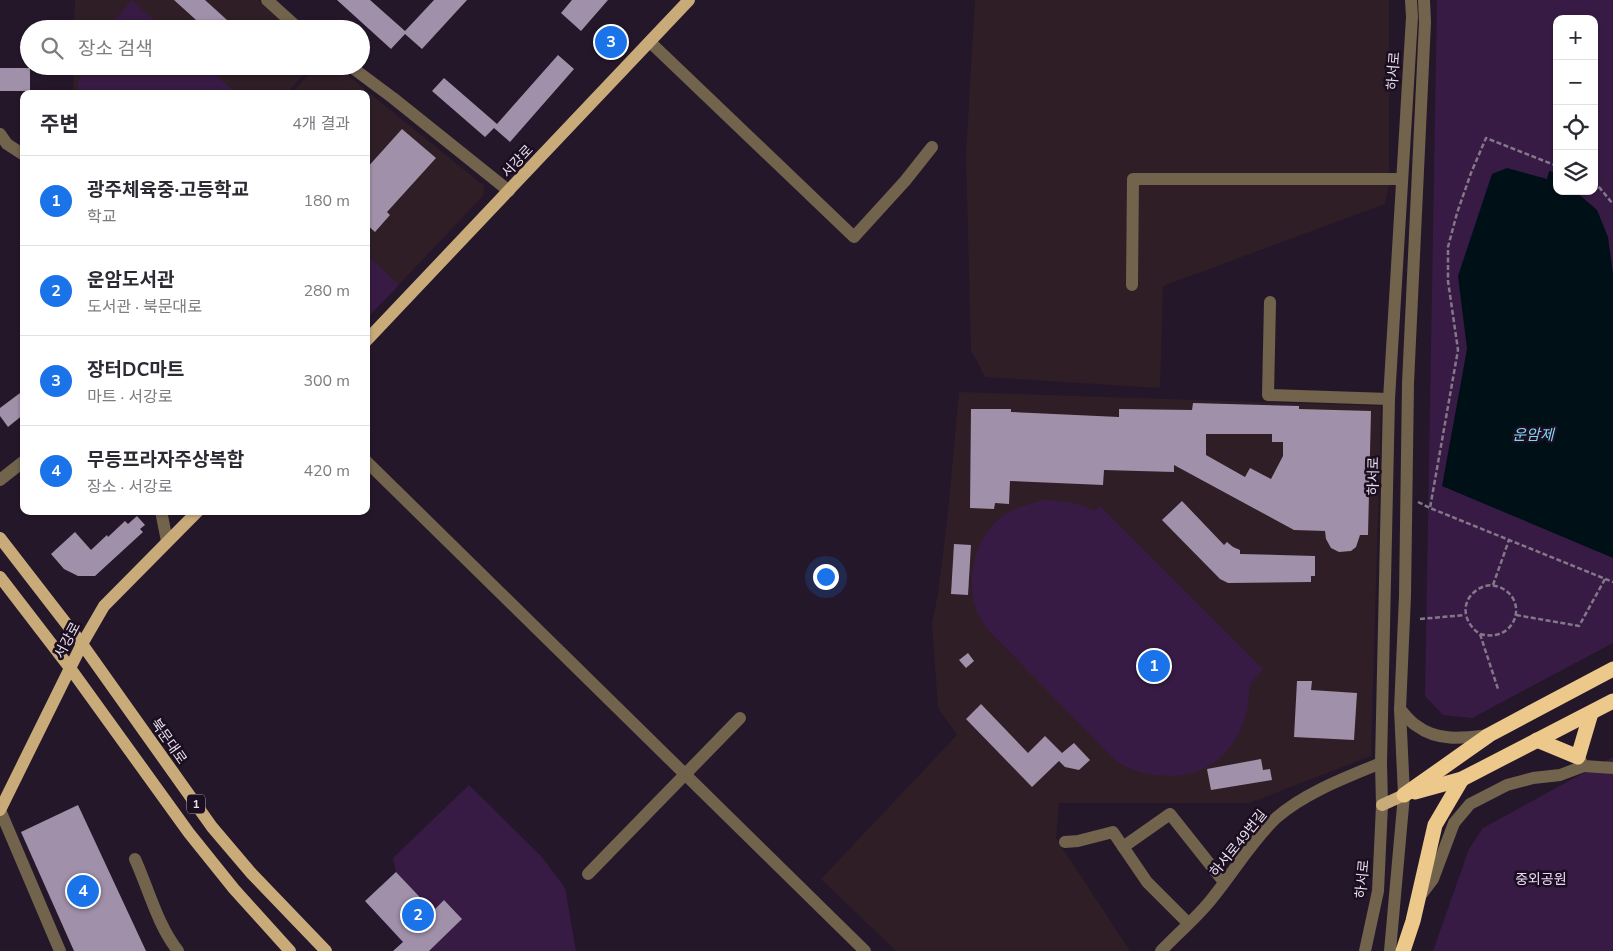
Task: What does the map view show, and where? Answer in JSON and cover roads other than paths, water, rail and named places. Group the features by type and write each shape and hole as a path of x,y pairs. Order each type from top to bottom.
{"highway":[{"path":"1404,795 1489,735 1613,669"},
{"path":"1404,795 1462,779 1613,701"},
{"path":"1537,740 1581,761 1591,713"},
{"path":"1403,951 1413,921 1435,826 1462,779"}],"main road":[{"name":"서강로","path":"370,337 689,0"},
{"name":"서강로","path":"0,810 82,644 104,606 194,515"},
{"name":"북문대로","path":"0,538 82,644 212,827 252,874 326,951"},
{"name":"1","path":"0,577 70,668 189,833 234,889 290,951"},
{"path":"1382,805 1404,795"}],"street":[{"path":"267,0 289,20"},
{"name":"하서로","path":"1365,951 1378,892 1382,805 1381,763 1389,399 1412,17 1411,0"},
{"name":"하서로","path":"1390,951 1404,795 1400,709 1405,596 1408,383 1425,22 1424,0"},
{"path":"650,42 854,236 905,181 932,147"},
{"path":"362,75 509,191"},
{"path":"0,134 7,144 20,152"},
{"path":"1132,286 1133,179 1401,179"},
{"path":"1270,302 1268,395 1389,399"},
{"path":"0,480 20,464"},
{"path":"370,465 865,951"},
{"path":"162,515 167,541"},
{"path":"1400,709 1416,726 1433,735 1452,738 1489,735"},
{"path":"588,874 740,718"},
{"path":"1418,898 1433,879 1454,823 1470,804 1507,785 1533,778 1560,775 1581,761 1613,768"},
{"name":"하서로49번길","path":"1160,951 1214,897 1258,837 1278,817 1310,795 1381,763"},
{"name":"서강로","path":"0,810 60,951"},
{"path":"1123,847 1170,814 1224,882"},
{"path":"1064,842 1078,841 1113,832 1147,882 1188,924"},
{"path":"134,859 161,924 178,951"}],"water":[{"name":"운암제","path":"1507,168 1547,179 1549,171 1553,172 1553,195 1580,195 1597,210 1608,237 1613,274 1613,558 1442,486 1467,349 1458,276 1492,174"}],"place":[{"name":"장터DC마트","path":"611,42"},
{"name":"광주체육중·고등학교","path":"1154,666"},
{"name":"무등프라자주상복합","path":"83,891"},
{"name":"운암도서관","path":"418,915"}],"park label":[{"name":"중외공원","path":"1541,879"}]}
